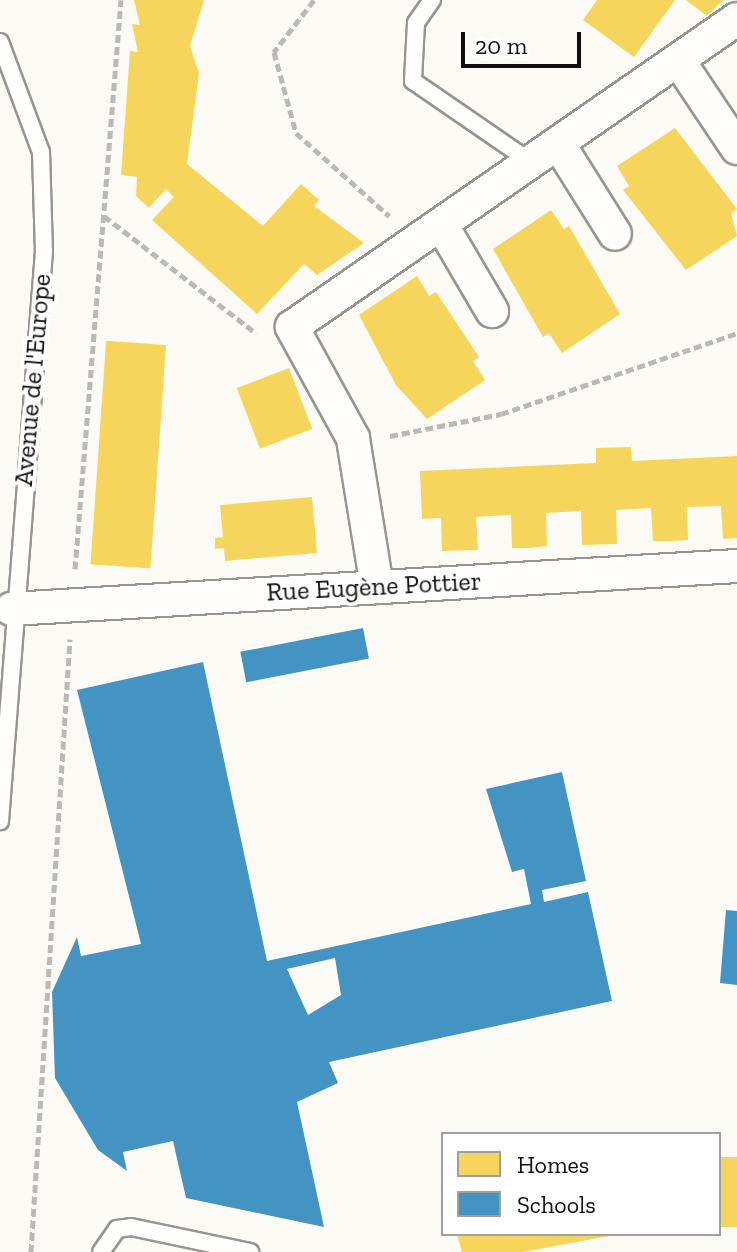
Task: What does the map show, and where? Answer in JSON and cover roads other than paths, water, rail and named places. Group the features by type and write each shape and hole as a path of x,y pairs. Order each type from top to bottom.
{"street":[{"path":"377,587 353,438 292,327 737,19"},
{"path":"678,60 737,148"},
{"path":"558,143 615,234"},
{"path":"429,232 492,311"},
{"name":"Rue Eugène Pottier","path":"11,609 737,566"}],"lane":[{"path":"432,0 416,23 413,81 531,162"},
{"name":"Avenue de l'Europe","path":"0,42 41,152 44,251 11,609 0,821"},
{"path":"101,1252 117,1229 131,1227 250,1252"}]}
